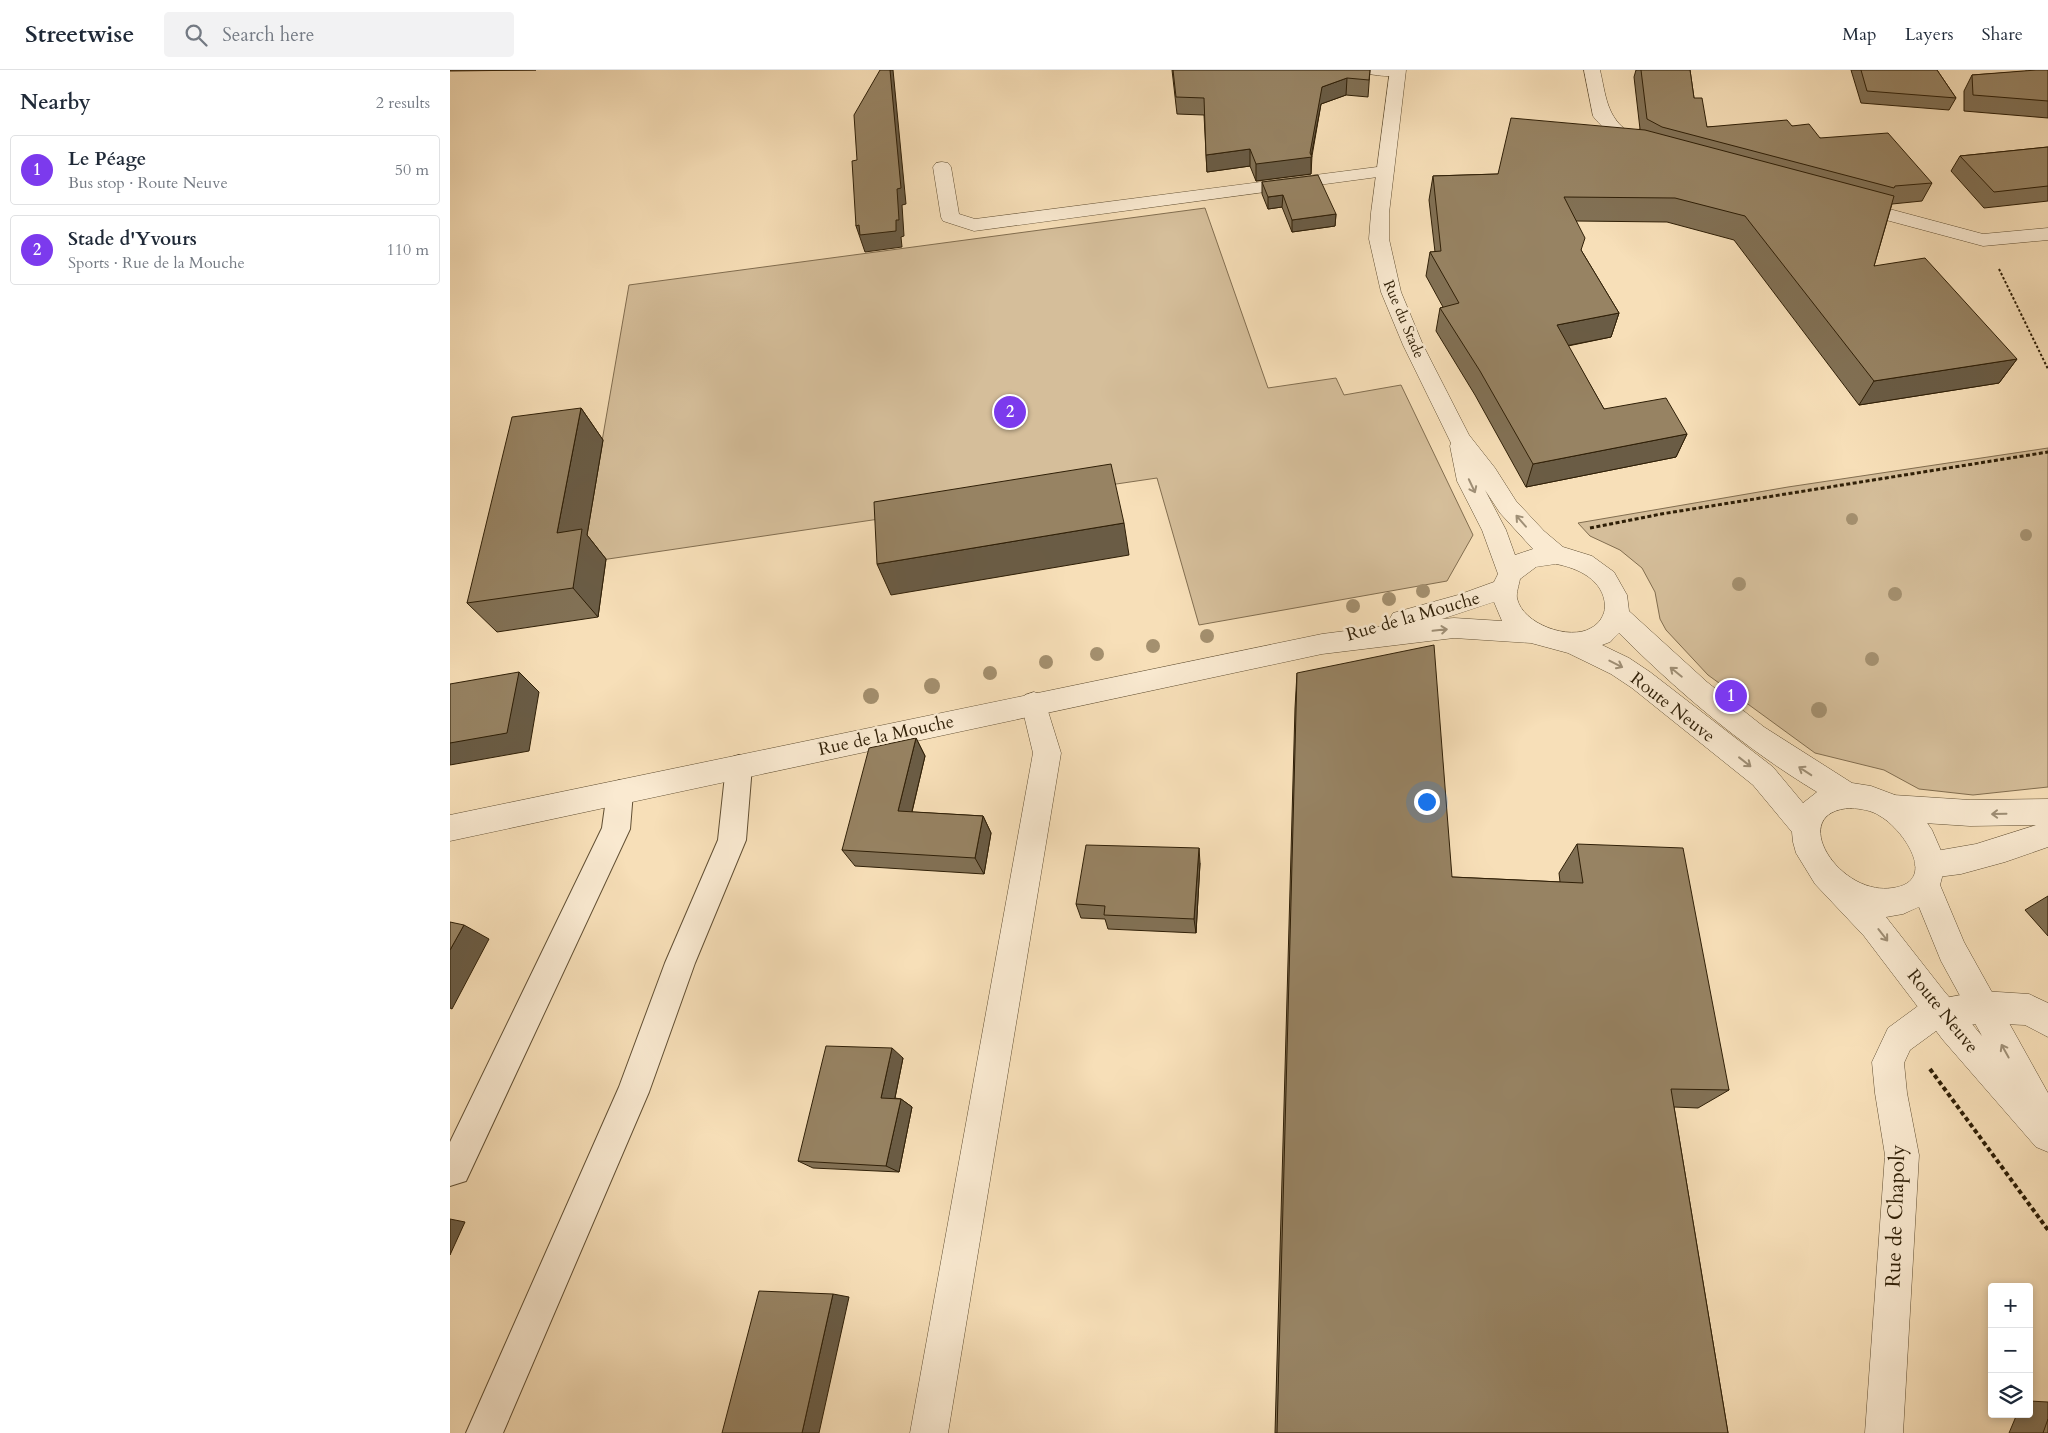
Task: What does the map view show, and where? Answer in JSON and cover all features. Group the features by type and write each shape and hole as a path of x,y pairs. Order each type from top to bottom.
{"street":[{"name":"Rue du Stade","path":"1375,70 1397,71 1379,239 1386,276 1408,333 1460,439 1487,474 1508,507 1535,537 1556,555"},
{"path":"1592,70 1602,116 1622,136 1649,151 1659,154"},
{"path":"2034,70 2048,80"},
{"path":"942,167 950,217 974,226 1386,171"},
{"path":"1840,202 1983,240 2048,234"},
{"name":"Rue du Stade","path":"1460,439 1468,481 1494,530 1507,581 1505,600 1510,612 1520,624 1533,633 1551,641 1572,643 1588,641 1601,635 1611,626 1617,615 1618,601 1613,587 1603,575 1590,565 1573,558 1556,555 1528,559 1517,566 1507,581"},
{"name":"Rue de la Mouche","path":"1322,644 1380,625 1455,606 1507,581"},
{"name":"Route Neuve","path":"1617,615 1663,661 1761,740 1806,772 1847,795 1878,800 1893,808 1920,833 1928,849 1928,875 1952,951 2007,1054 2048,1123"},
{"name":"Rue de la Mouche","path":"450,828 1034,703 1322,644 1454,628 1533,633"},
{"name":"Route Neuve","path":"1572,643 1620,666 1642,680 1763,776 1806,827"},
{"path":"929,1433 1047,753 1034,703"},
{"name":"Route Neuve","path":"1847,795 1832,798 1820,804 1811,814 1806,827 1807,842 1813,858 1823,873 1874,924 1936,1016 2048,1136"},
{"path":"1893,808 2000,815 2048,812"},
{"path":"1928,875 1959,862 1984,856 2048,834"},
{"name":"Route Neuve","path":"1838,886 1858,897 1878,902 1898,902 1914,895 1928,875"},
{"path":"1936,1016 1982,1007 2029,1010 2048,1021"},
{"name":"Rue de Chapoly","path":"1884,1433 1902,1155 1891,1093 1888,1062 1899,1039 1936,1016"}],"lane":[{"path":"484,1433 633,1092 680,963 732,840 740,766"},
{"path":"450,1170 454,1169 616,829 620,792"}],"path":[{"path":"1983,240 2048,369"},
{"path":"1586,529 1661,514 2048,452"},
{"path":"1899,1039 1936,1075 2048,1230"}],"shaded area":[{"path":"1205,208 1268,388 1336,378 1344,395 1401,385 1473,535 1447,581 1199,625 1157,478 581,563 629,285"},
{"path":"2048,448 2048,787 1973,795 1919,789 1884,770 1815,753 1708,675 1666,630 1660,619 1655,592 1642,568 1620,550 1590,536 1578,523 1788,487"}],"building":[{"path":"880,70 890,70 901,188 897,189 899,220 896,220 896,231 860,235 859,225 856,226 852,161 857,160 854,115"},
{"path":"1173,70 1370,70 1369,80 1347,78 1322,87 1310,153 1312,157 1256,164 1250,149 1206,155 1204,98 1176,97"},
{"path":"1641,70 1690,70 1694,98 1702,98 1707,127 1787,120 1792,126 1809,124 1820,138 1888,133 1932,183 1895,186 1894,188 1662,127 1647,119"},
{"path":"1861,70 1937,70 1956,98 1867,91"},
{"path":"2048,70 2048,101 1973,95 1972,75"},
{"path":"1511,118 1645,130 1894,196 1874,266 1925,258 2017,359 1874,381 1745,216 1675,198 1564,197 1585,238 1581,250 1619,313 1557,325 1604,409 1666,398 1687,434 1533,464 1480,371 1440,308 1459,303 1430,252 1441,251 1433,176 1498,174"},
{"path":"2048,147 2048,186 1994,192 1960,156"},
{"path":"1318,175 1336,214 1292,220 1283,195 1268,197 1262,182"},
{"path":"581,408 557,533 582,529 573,588 467,603 512,417"},
{"path":"1111,464 1124,523 877,564 874,502"},
{"path":"1434,645 1452,877 1583,883 1577,844 1683,848 1729,1090 1671,1089 1728,1433 1277,1433 1297,673"},
{"path":"519,672 507,733 450,743 450,684"},
{"path":"916,738 898,811 983,816 975,858 842,850 869,748"},
{"path":"1086,845 1199,848 1194,919 1104,915 1105,906 1076,904"},
{"path":"450,922 464,925 450,950"},
{"path":"826,1046 892,1048 881,1098 901,1099 886,1166 798,1161"},
{"path":"759,1291 833,1294 802,1433 722,1433"},
{"path":"2048,1419 2048,1433 2043,1433"}],"place":[{"name":"Stade d'Yvours","path":"1010,412"},
{"name":"Le Péage","path":"1731,696"}]}
